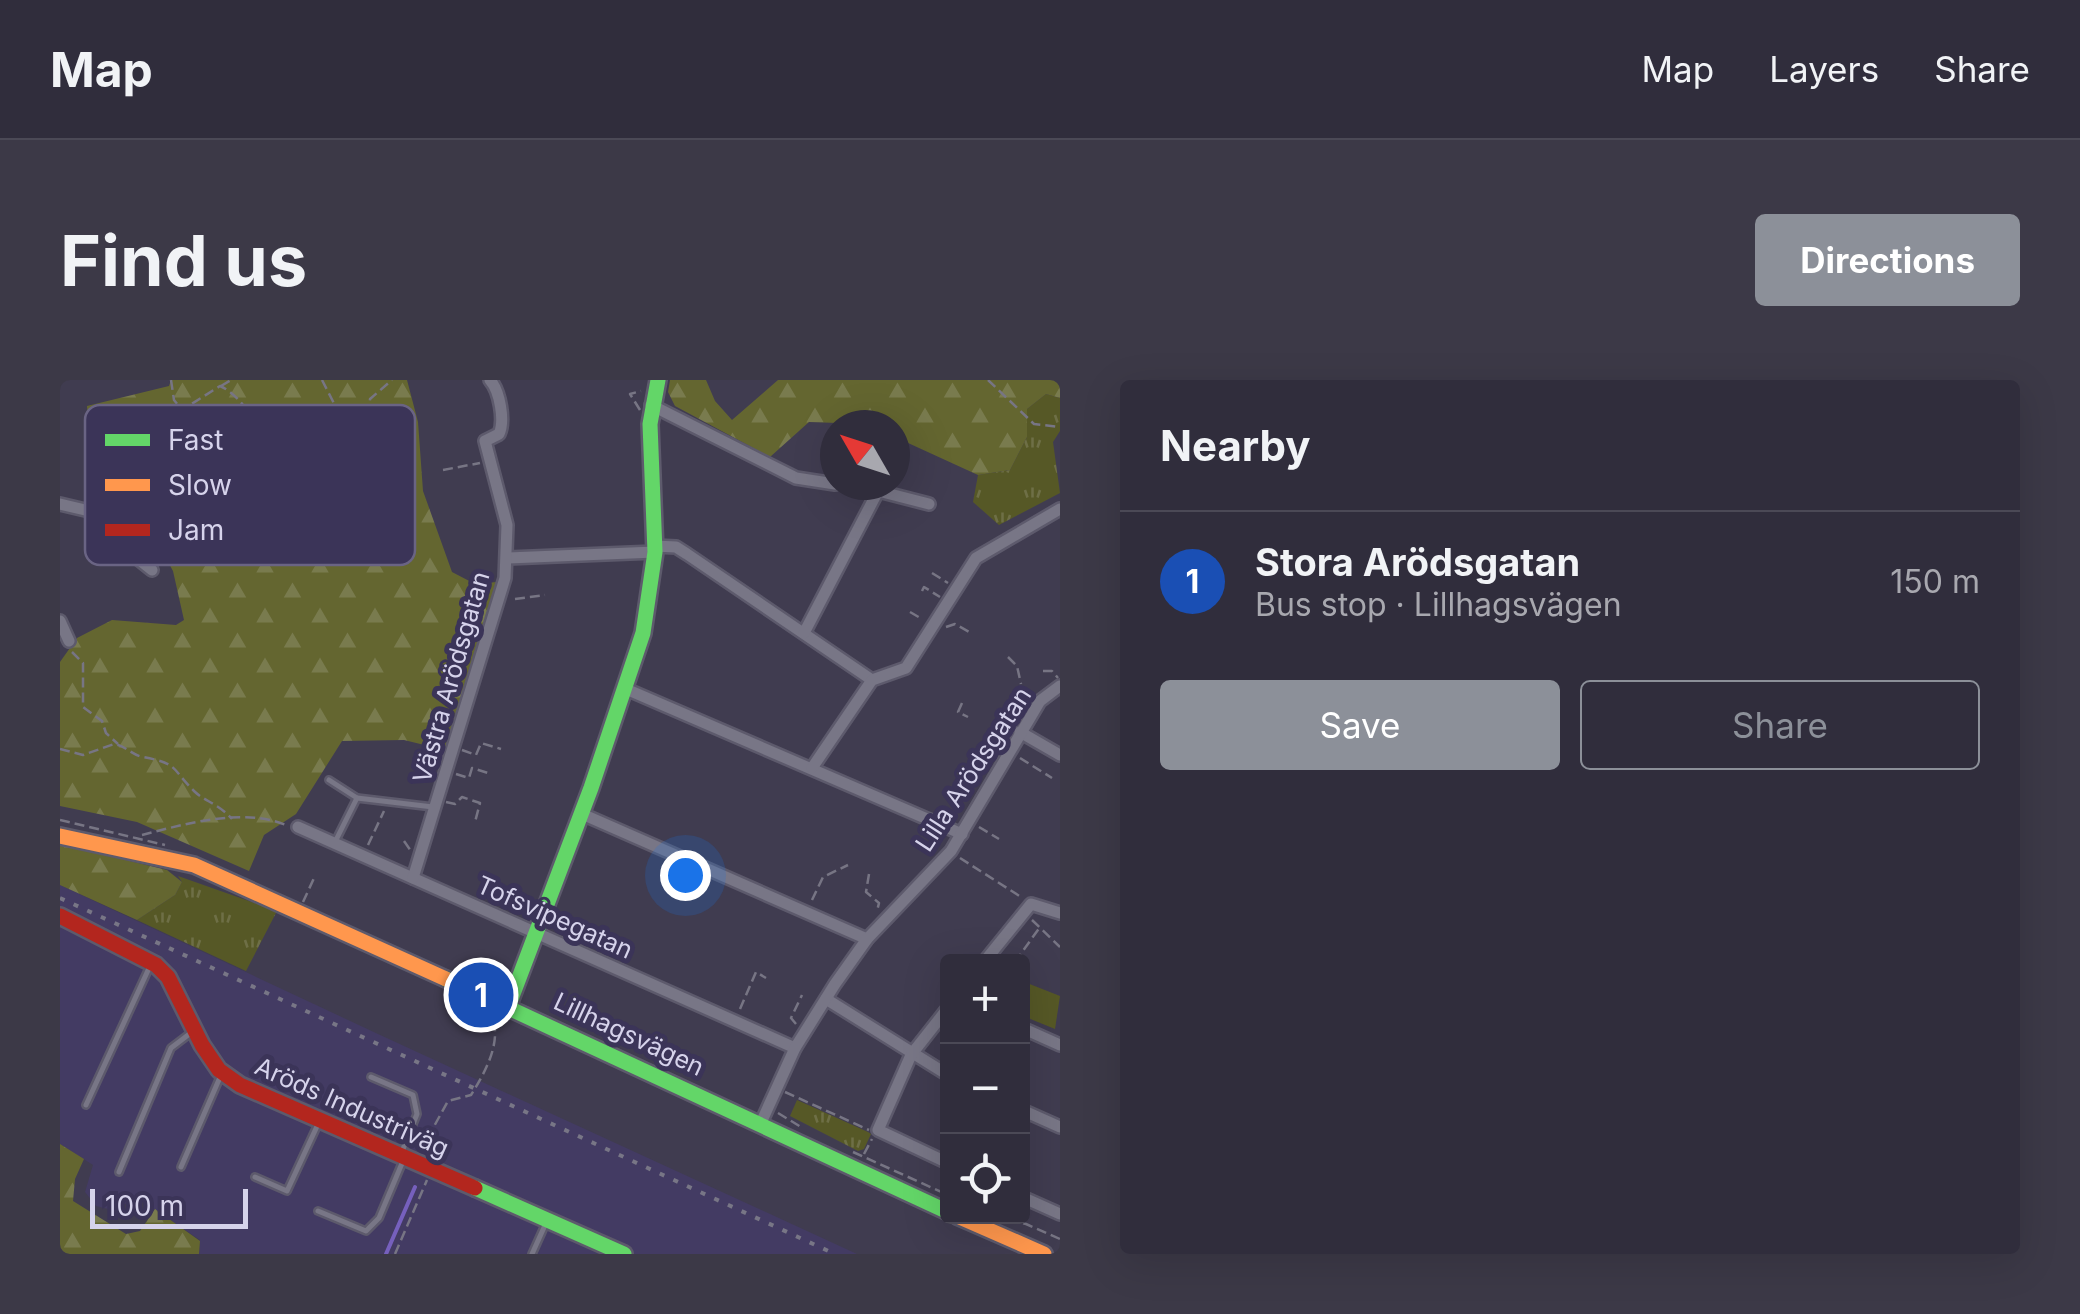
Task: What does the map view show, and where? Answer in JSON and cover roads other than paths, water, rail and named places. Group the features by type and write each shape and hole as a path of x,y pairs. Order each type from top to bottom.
{"street":[{"name":"Västra Arödsgatan","path":"413,878 492,630 508,558 507,525 485,441 499,434 502,426 496,386 490,380"},
{"path":"649,396 796,478 820,482"},
{"path":"508,1006 582,814 643,633 655,549 649,396"},
{"path":"804,632 873,500"},
{"path":"910,500 929,504"},
{"path":"60,504 85,509"},
{"path":"812,768 872,680 906,668 976,558 1060,509"},
{"path":"508,558 676,547 872,680"},
{"path":"146,565 152,570"},
{"path":"60,621 69,641"},
{"name":"Lilla Arödsgatan","path":"760,1125 795,1048 826,999 867,939 951,851 1040,701 1060,684"},
{"path":"626,689 962,834"},
{"path":"1020,732 1060,755"},
{"path":"582,814 867,939"},
{"name":"Tofsvipegatan","path":"298,827 795,1048"},
{"name":"Lillhagsvägen","path":"60,836 194,865 508,1006 940,1208"},
{"path":"990,954 1027,908 1060,913"},
{"name":"Aröds Industriväg","path":"60,916 152,963 168,977 194,1030 222,1073 240,1085 624,1254"},
{"path":"826,999 940,1070"},
{"path":"940,1018 911,1054 876,1131 940,1159"},
{"path":"1030,1032 1060,1045"},
{"path":"1030,1114 1060,1128"},
{"path":"1030,1201 1060,1214"},
{"path":"978,1224 1048,1250"}],"lane":[{"path":"329,780 357,798 438,804"},
{"path":"334,844 357,798"},
{"path":"86,1105 152,963"},
{"path":"119,1172 170,1048 194,1030"},
{"path":"181,1167 222,1073"},
{"path":"318,1210 366,1231 379,1218 417,1114 413,1095 371,1077"},
{"path":"255,1177 288,1191 320,1120"},
{"path":"532,1254 547,1221"}],"waterway":[{"path":"386,1254 415,1187"}],"railway":[{"path":"60,898 835,1254"}],"place":[{"name":"Stora Arödsgatan","path":"481,995"}]}
